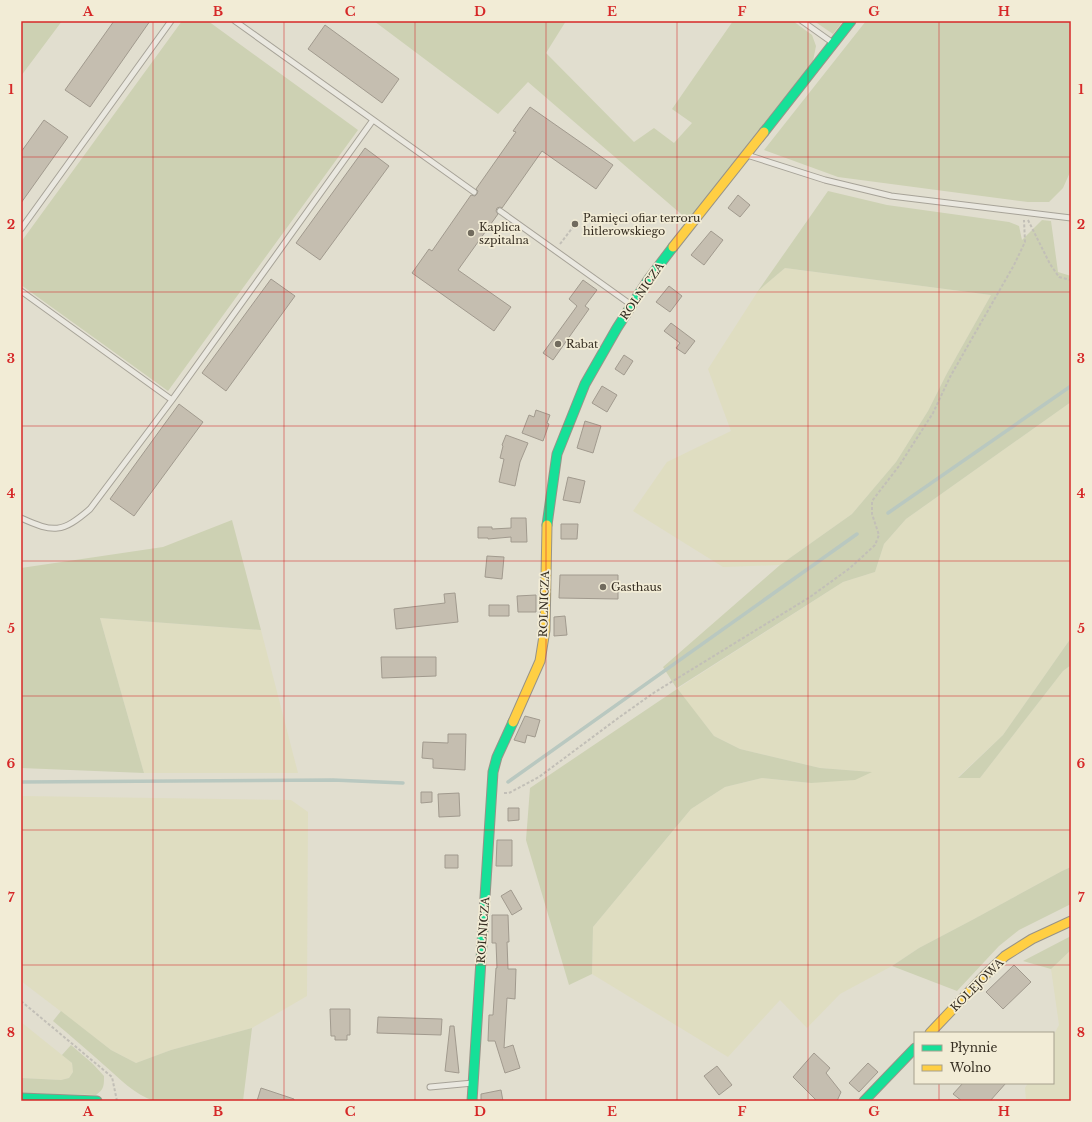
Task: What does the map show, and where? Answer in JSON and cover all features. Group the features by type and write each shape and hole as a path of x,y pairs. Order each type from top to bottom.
{"street":[{"name":"ROLNICZA","path":"472,1101 493,772 497,757 540,660 545,630 546,530 557,454 585,384 616,328 631,305 687,228 851,21"},
{"name":"KOLEJOWA","path":"931,1032 1005,956 1032,939 1071,921"},
{"path":"864,1101 914,1049"},
{"path":"21,1098 32,1100 97,1101"}],"lane":[{"path":"21,229 171,21"},
{"path":"235,21 474,192"},
{"path":"802,21 834,43"},
{"path":"21,518 37,526 52,529 67,526 90,509 172,400 373,120"},
{"path":"745,155 825,180 891,196 1071,218"},
{"path":"500,211 631,305"},
{"path":"21,291 172,400"},
{"path":"430,1087 474,1083"}],"path":[{"path":"1024,212 1050,264 1059,277 1071,280"},
{"path":"492,792 509,793 539,777 655,692 810,597 850,568 875,545 879,535 872,514 872,500 899,466 933,413 950,377 1014,265 1025,242 1024,212"},
{"path":"560,244 573,227"},
{"path":"21,1001 112,1077 117,1101"}],"shaded area":[{"path":"785,268 991,295 946,375 928,411 896,462 852,514 780,565 723,567 633,511 667,462 731,431 708,369 758,291"},
{"path":"1071,402 1071,638 1003,735 958,777 980,778 1063,671 1071,665 1071,867 919,948 892,966 840,994 807,1028 780,1000 728,1057 592,974 593,927 691,809 725,787 762,778 811,783 871,772 820,768 740,749 714,736 677,689 843,582 875,572 884,544 906,519"},
{"path":"100,618 261,630 298,773 144,773"},
{"path":"21,796 291,800 308,812 307,996 252,1028 171,1050 136,1063 111,1050 21,981"},
{"path":"1071,950 1071,1101 1026,1101 1025,1088 1027,1084 1054,1084 1054,1034 1059,1025 1051,969"},
{"path":"21,1022 72,1063 73,1072 69,1078 61,1080 21,1078"}],"green space":[{"path":"21,21 62,21 21,76"},
{"path":"182,21 208,21 358,130 168,391 21,285 21,242"},
{"path":"374,21 566,21 546,53 634,142 654,128 674,143 692,123 672,109 733,21 793,21 812,35 816,46 813,61 688,220 528,82 498,114"},
{"path":"814,21 843,21 833,34"},
{"path":"866,21 1071,21 1071,170 1063,188 1049,202 1028,202 838,177 764,150"},
{"path":"828,191 887,205 1009,222 1019,226 1022,240 1042,220 1051,221 1058,272 1071,276 1071,402 906,519 884,544 875,572 843,582 677,688 714,736 740,749 820,768 872,772 855,780 811,783 762,778 725,787 691,809 593,927 592,974 569,985 526,840 530,788 677,689 663,667 780,565 852,514 896,462 928,411 946,375 991,295 785,268 758,291"},
{"path":"232,520 261,630 100,618 144,773 21,768 21,568 163,547"},
{"path":"1071,638 1071,665 1063,671 980,778 958,778 1003,735"},
{"path":"1071,867 1071,904 1019,930 999,946 957,991 892,966 919,948"},
{"path":"1071,936 1071,950 1051,969 1023,961"},
{"path":"61,1011 111,1050 136,1063 171,1050 252,1028 243,1101 154,1101 147,1098 128,1086 53,1021"},
{"path":"71,1045 93,1064 104,1076 103,1087 99,1093 96,1095 21,1093 21,1078 61,1080 69,1078 73,1072 72,1063 62,1055"}],"building":[{"path":"114,21 150,21 90,107 65,90"},
{"path":"325,25 399,79 382,103 308,49"},
{"path":"530,107 613,165 596,189 542,151 502,208 497,208 496,211 498,214 458,270 511,307 494,331 412,273 429,249 432,251 471,195 475,196 477,194 478,191 476,189 516,132 513,131"},
{"path":"44,120 68,137 21,203 21,152"},
{"path":"365,148 389,166 320,260 296,243"},
{"path":"738,195 750,205 740,217 728,208"},
{"path":"711,231 723,240 704,265 691,255"},
{"path":"271,279 295,296 226,391 202,373"},
{"path":"583,280 597,290 585,306 589,309 553,360 543,353 577,306 569,299"},
{"path":"669,286 682,296 670,312 656,302"},
{"path":"671,323 695,341 685,354 676,348 680,343 664,331"},
{"path":"624,355 633,361 624,375 615,369"},
{"path":"602,386 617,395 607,412 592,403"},
{"path":"179,404 203,422 134,516 110,499"},
{"path":"536,410 550,415 547,423 549,424 543,441 522,433 529,415 534,417"},
{"path":"585,421 601,426 593,453 577,448"},
{"path":"506,435 528,443 520,462 515,486 499,482 504,459 500,458 502,445"},
{"path":"568,477 585,481 580,503 563,500"},
{"path":"511,518 526,518 527,542 511,542 511,537 488,539 478,538 478,527 492,527 492,529 511,528"},
{"path":"561,524 578,524 577,539 561,539"},
{"path":"487,556 504,557 502,579 485,577"},
{"path":"560,575 618,575 618,599 559,598"},
{"path":"455,593 458,622 396,629 394,609 445,603 444,594"},
{"path":"536,595 536,612 518,612 517,596"},
{"path":"489,605 509,605 509,616 489,616"},
{"path":"565,616 567,635 554,636 554,617"},
{"path":"381,657 436,657 436,676 382,678"},
{"path":"525,716 540,720 535,737 527,735 525,743 514,740"},
{"path":"448,734 466,734 465,770 433,768 433,759 422,758 423,742 448,743"},
{"path":"421,792 432,792 432,802 421,803"},
{"path":"459,793 460,816 439,817 438,794"},
{"path":"508,808 519,808 519,820 508,821"},
{"path":"497,840 512,840 512,866 496,866"},
{"path":"445,855 458,855 458,868 445,868"},
{"path":"511,890 522,909 512,915 501,896"},
{"path":"492,915 508,915 508,969 516,969 515,999 507,998 504,1048 513,1045 520,1068 505,1073 495,1041 488,1041 489,1015 493,1015 497,968 496,943 492,943"},
{"path":"1014,965 1031,982 1003,1009 986,992"},
{"path":"330,1009 350,1009 350,1035 347,1035 347,1040 335,1040 335,1036 331,1036"},
{"path":"378,1017 442,1019 441,1035 377,1033"},
{"path":"450,1026 454,1026 459,1073 445,1071"},
{"path":"814,1053 830,1068 826,1073 841,1092 837,1101 817,1101 793,1077"},
{"path":"868,1063 878,1072 859,1092 849,1083"},
{"path":"717,1066 732,1085 719,1095 704,1076"},
{"path":"962,1084 1005,1084 990,1101 962,1101 953,1094"},
{"path":"261,1088 294,1099 294,1101 257,1101"},
{"path":"501,1090 503,1101 481,1101 481,1094"}],"waterway":[{"path":"888,513 1071,386"},
{"path":"508,782 857,534"},
{"path":"21,782 333,780 403,783"}],"traffic: fast":[{"path":"764,132 851,21"},
{"path":"547,525 557,454 585,384 617,328 648,280 673,247"},
{"path":"472,1101 493,772 497,757 513,722"},
{"path":"864,1101 914,1049"},
{"path":"21,1098 97,1101"}],"traffic: slow":[{"path":"673,247 764,132"},
{"path":"513,722 540,661 545,630 547,525"},
{"path":"931,1032 1005,956 1032,939 1071,921"}],"place":[{"name":"Pamięci ofiar terroru hitlerowskiego","path":"575,224"},
{"name":"Kaplica szpitalna","path":"471,233"},
{"name":"Rabat","path":"558,344"},
{"name":"Gasthaus","path":"603,587"}]}
